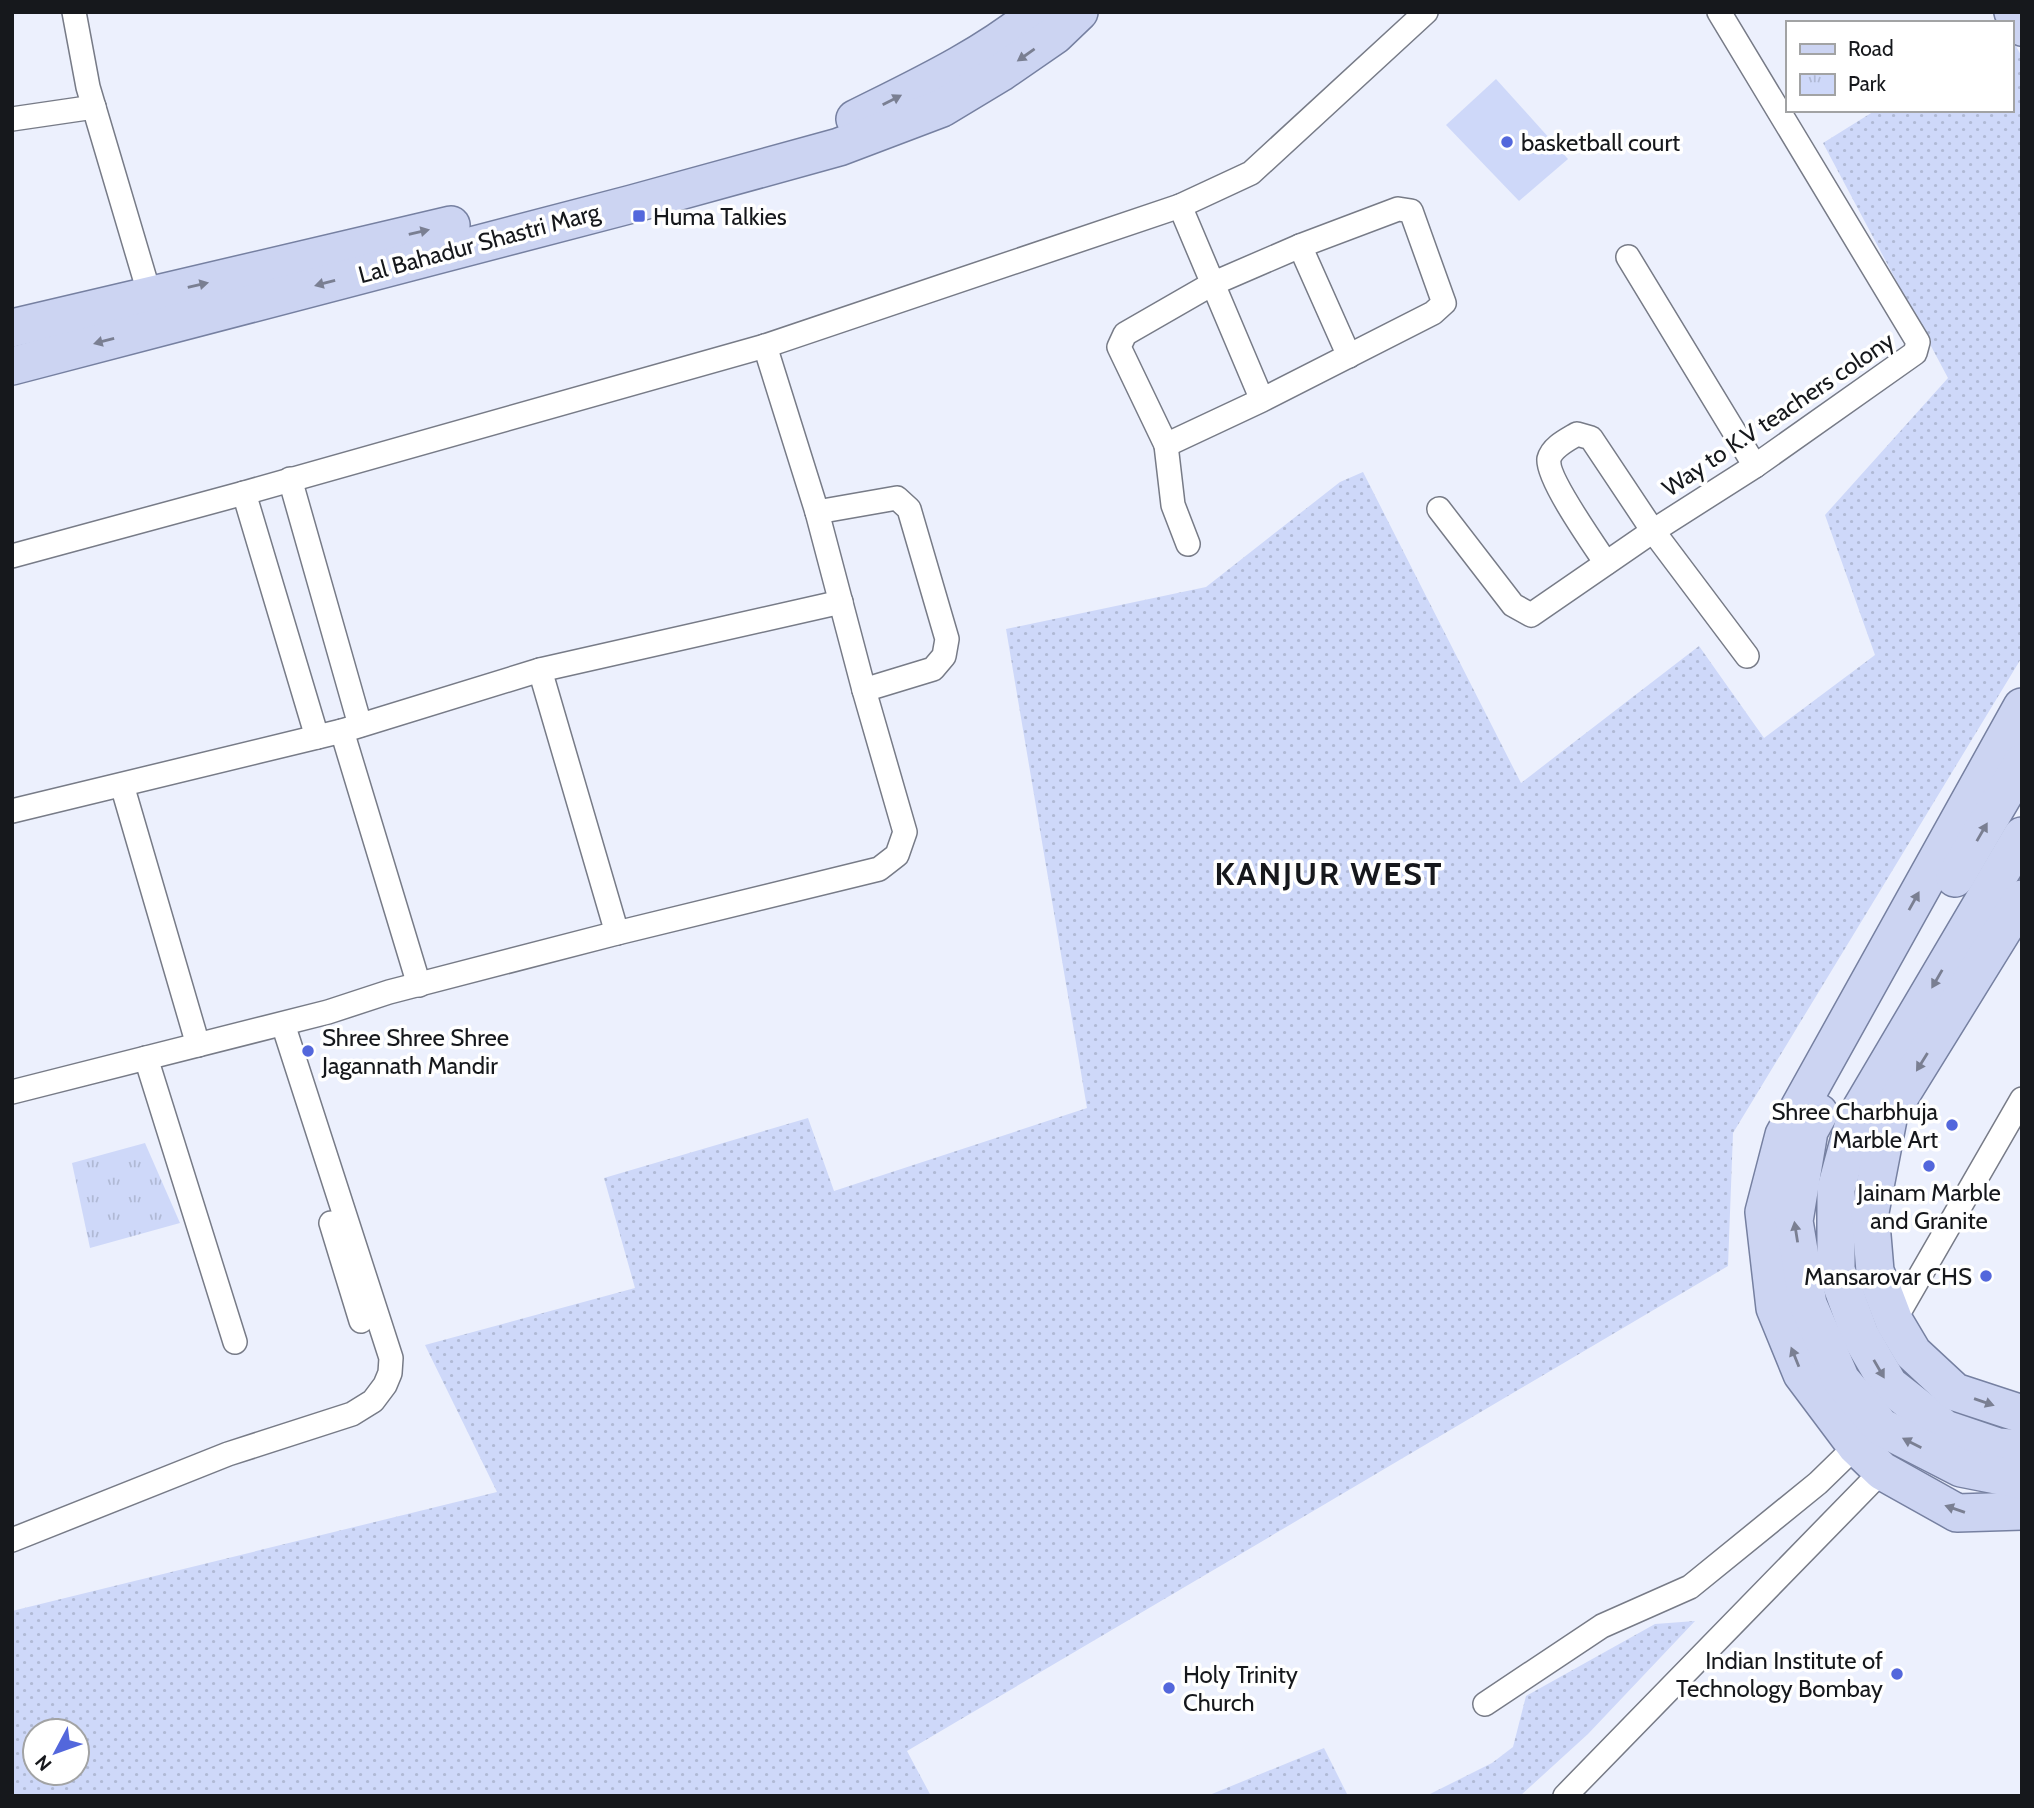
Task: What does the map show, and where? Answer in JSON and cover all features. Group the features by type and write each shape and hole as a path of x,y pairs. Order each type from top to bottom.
{"main road":[{"name":"Lal Bahadur Shastri Marg","path":"12,328 780,149 831,131 948,72 1038,12"},
{"name":"Lal Bahadur Shastri Marg","path":"12,366 632,204 839,147 942,108 1011,66 1055,35 1079,12"},
{"path":"2013,12 2022,27"},
{"path":"2022,707 1784,1135 1764,1212 1775,1308 1801,1374 1856,1446 1882,1471 1958,1513 2022,1511"},
{"path":"2022,763 1809,1131 1794,1221 1808,1304 1841,1380 1881,1427 1961,1468 2022,1480"},
{"path":"2022,836 1855,1119 1836,1189 1836,1270 1860,1335 1889,1385 1945,1429 1998,1447 2022,1449"},
{"path":"2022,899 1889,1114 1870,1212 1875,1271 1895,1321 1913,1353 1955,1392 2022,1414"}],"street":[{"path":"74,12 88,87 150,296"},
{"path":"12,556 765,346 1180,206 1251,173 1426,12"},
{"name":"Way to K.V teachers colony","path":"1439,509 1513,606 1531,615 1653,531 1755,466 1915,353 1918,341 1720,12"},
{"path":"12,119 94,107"},
{"path":"1180,206 1262,400"},
{"path":"1166,445 1349,356 1433,313 1444,303 1411,211 1398,209 1300,246 1212,284 1125,334 1119,347 1166,445 1173,505 1188,544"},
{"path":"1300,246 1349,356"},
{"path":"1628,257 1755,466"},
{"path":"12,1092 283,1024 617,933 879,869 897,855 905,832 817,512 765,346"},
{"path":"1605,563 1553,478 1548,462 1552,452 1577,434 1591,438 1653,531 1747,656"},
{"path":"290,479 351,728 419,985"},
{"path":"244,493 317,737"},
{"path":"817,512 897,498 909,509 947,639 944,656 933,669 864,690"},
{"path":"12,811 351,728 540,670 841,602"},
{"path":"540,670 617,933"},
{"path":"122,785 198,1045"},
{"path":"12,1540 228,1454 352,1414 373,1401 385,1385 390,1373 391,1358 360,1289 340,1233 283,1024"},
{"path":"146,1058 235,1342"},
{"path":"1895,1321 2022,1099"},
{"path":"360,1289 361,1321"},
{"path":"1485,1704 1602,1626 1690,1587 1818,1483 1856,1446"},
{"path":"1564,1796 1882,1471"}],"green space":[{"path":"2013,41 2022,57 2022,657 1733,1133 1728,1266 907,1751 931,1796 12,1796 12,1611 497,1492 425,1345 635,1288 604,1178 808,1118 834,1191 1087,1108 1006,629 1206,587 1340,482 1363,472 1521,783 1699,646 1764,738 1875,655 1825,515 1948,378 1823,143 1873,112 2013,112"},
{"name":"basketball court","path":"1496,79 1568,159 1519,201 1446,125"},
{"path":"145,1143 180,1223 90,1248 72,1163"},
{"path":"1695,1621 1588,1734 1520,1796 1426,1796 1492,1763 1513,1747 1526,1696 1655,1624"},
{"path":"1324,1748 1348,1796 1207,1796"}],"place":[{"name":"basketball court","path":"1507,142"},
{"name":"Huma Talkies","path":"639,216"},
{"name":"Shree Shree Shree Jagannath Mandir","path":"308,1051"},
{"name":"Shree Charbhuja Marble Art","path":"1952,1125"},
{"name":"Jainam Marble and Granite","path":"1929,1166"},
{"name":"Mansarovar CHS","path":"1986,1276"},
{"name":"Indian Institute of Technology Bombay","path":"1897,1674"},
{"name":"Holy Trinity Church","path":"1169,1688"}],"district":[{"name":"KANJUR WEST","path":"1329,873"}]}
